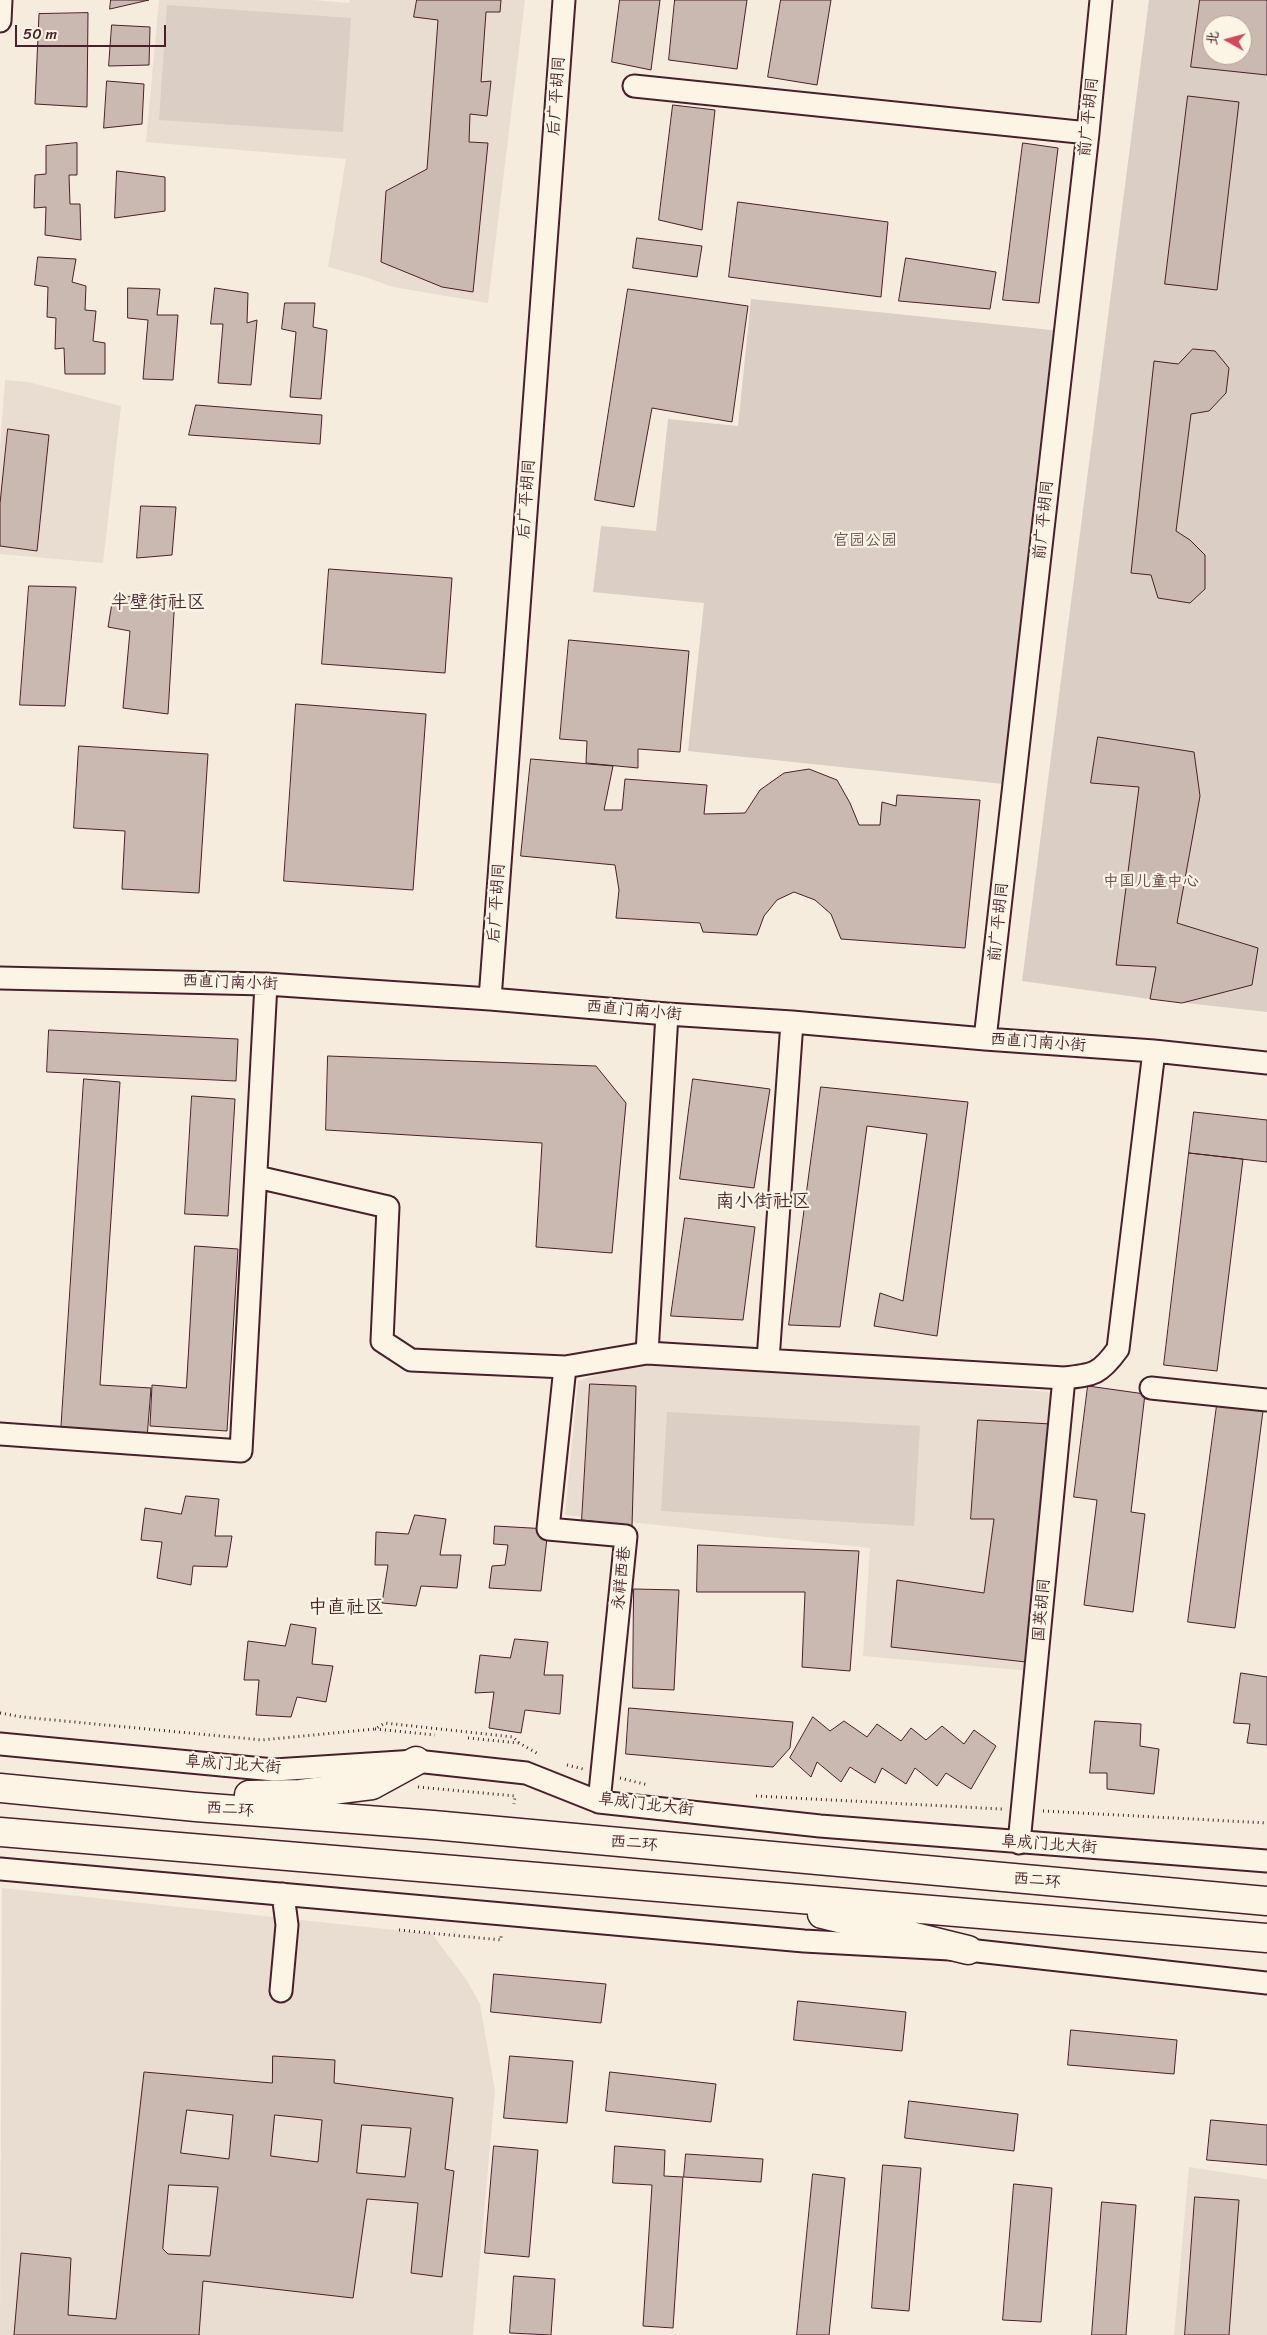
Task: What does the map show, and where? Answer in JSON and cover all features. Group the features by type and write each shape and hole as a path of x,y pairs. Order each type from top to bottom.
{"highway":[{"path":"196,1807 249,1796 300,1794 372,1785 413,1774"},
{"name":"西二环","path":"0,1782 13,1789 196,1807 433,1825 1267,1902"},
{"path":"0,1832 1267,1938"},
{"path":"738,1893 968,1950"}],"street":[{"path":"0,0 0,21"},
{"name":"后广平胡同","path":"490,999 564,0"},
{"name":"前广平胡同","path":"985,1039 1088,133 1100,0"},
{"path":"634,86 1088,133"},
{"name":"西直门南小街","path":"0,978 266,984 490,999 1154,1051 1267,1064"},
{"path":"0,1434 240,1451 257,1177 266,984"},
{"path":"647,1353 667,1014"},
{"path":"768,1360 792,1022"},
{"path":"257,1177 388,1207 382,1341 411,1360 565,1367 647,1353 1064,1378 1091,1375 1108,1363 1118,1349 1154,1051"},
{"name":"永祥西巷","path":"565,1367 548,1529 626,1536 599,1802"},
{"name":"国英胡同","path":"1019,1843 1064,1378"},
{"path":"1151,1388 1267,1400"},
{"name":"阜成门北大街","path":"0,1744 274,1770 413,1774 526,1773 599,1802 820,1826 1267,1861"},
{"path":"0,1869 804,1941 968,1950 1267,1983"},
{"path":"281,1991 287,1925 283,1894"}],"path":[{"path":"0,1712 22,1717 262,1740 375,1729 435,1735"},
{"path":"375,1729 385,1723 513,1737 519,1743 545,1758"},
{"path":"468,1738 519,1743"},
{"path":"564,1764 654,1786"},
{"path":"413,1774 515,1796 514,1804"},
{"path":"750,1796 1267,1823"},
{"path":"399,1930 501,1940 501,1931"}],"shaded area":[{"path":"159,0 314,0 349,3 350,0 525,0 488,303 393,287 328,267 346,159 146,142"},
{"path":"5,380 28,382 121,406 103,563 0,554 0,447"},
{"path":"644,1361 1053,1392 1029,1671 863,1656 870,1548 565,1515 578,1381"},
{"path":"2,1888 432,1934 466,1979 480,2004 495,2091 473,2335 0,2335"},
{"path":"1189,2167 1267,2179 1267,2335 1174,2335"}],"green space":[{"name":"中国儿童中心","path":"1149,0 1267,0 1267,1012 1150,999 1022,981"},
{"path":"167,5 351,18 343,132 159,120"},
{"name":"官园公园","path":"751,299 1061,331 1013,785 688,751 704,603 593,592 601,526 656,531 668,419 738,426"},
{"path":"667,1412 920,1426 914,1526 661,1511"}],"building":[{"path":"111,0 149,0 110,9"},
{"path":"417,0 501,0 500,12 486,12 481,82 491,81 487,116 470,114 469,142 488,143 473,292 442,287 381,262 386,191 427,169 438,20 414,17"},
{"path":"620,0 660,0 651,70 612,62"},
{"path":"675,0 747,0 737,69 669,60"},
{"path":"781,0 831,0 817,85 768,77"},
{"path":"1200,0 1267,0 1267,75 1191,67"},
{"path":"88,13 87,107 35,104 39,14"},
{"path":"112,25 150,27 149,65 109,66"},
{"path":"107,81 144,84 142,124 104,128"},
{"path":"1188,96 1239,102 1217,290 1165,284"},
{"path":"673,105 715,110 702,230 659,220"},
{"path":"77,143 77,175 69,175 70,204 80,204 81,240 45,235 46,207 34,208 35,175 46,174 46,146"},
{"path":"1023,143 1058,148 1039,303 1003,300"},
{"path":"117,171 165,177 165,211 115,218"},
{"path":"738,202 888,222 881,297 729,277"},
{"path":"637,238 702,246 697,277 633,268"},
{"path":"38,257 76,259 72,282 86,286 85,310 96,311 93,341 105,343 105,374 65,374 64,348 55,349 56,318 47,317 48,287 35,285"},
{"path":"906,258 996,272 990,309 899,301"},
{"path":"128,288 160,289 157,315 178,315 173,380 143,379 148,320 128,318"},
{"path":"215,288 248,293 247,323 257,320 251,385 218,383 223,324 211,324"},
{"path":"628,289 748,306 732,422 652,408 634,507 595,500"},
{"path":"285,303 315,303 313,327 327,330 321,399 290,397 296,332 282,329"},
{"path":"1193,349 1215,351 1229,368 1226,393 1209,411 1191,414 1176,531 1190,540 1205,555 1205,589 1190,603 1158,598 1151,575 1131,573 1154,361 1178,364"},
{"path":"196,405 322,415 320,444 189,435"},
{"path":"8,429 49,435 37,551 0,546 0,504"},
{"path":"141,506 176,507 172,555 137,558"},
{"path":"329,569 452,578 445,673 322,664"},
{"path":"29,586 76,587 65,706 20,705"},
{"path":"175,596 168,714 123,708 130,631 108,627 113,597"},
{"path":"569,640 689,651 680,752 638,749 638,768 586,763 587,741 560,739"},
{"path":"296,704 426,714 413,890 284,881"},
{"path":"1098,737 1194,752 1200,796 1177,923 1258,948 1252,985 1182,1003 1150,999 1156,967 1116,965 1139,787 1091,783"},
{"path":"79,746 208,754 199,893 122,889 125,831 74,828"},
{"path":"531,759 613,766 604,810 622,810 625,779 707,785 704,814 745,813 760,790 784,773 809,769 837,780 850,803 859,825 880,825 882,802 896,806 897,795 980,800 965,948 841,939 831,914 815,900 794,892 777,900 764,916 757,935 703,932 700,923 616,918 619,890 615,865 521,856"},
{"path":"49,1030 238,1039 236,1081 47,1072"},
{"path":"328,1056 596,1066 626,1103 612,1253 536,1247 542,1143 326,1130"},
{"path":"84,1079 120,1082 100,1385 151,1388 147,1438 61,1432"},
{"path":"693,1079 770,1089 754,1188 680,1179"},
{"path":"821,1087 968,1102 937,1336 874,1326 880,1293 903,1301 927,1134 867,1126 840,1327 789,1325"},
{"path":"192,1096 235,1099 228,1216 185,1214"},
{"path":"1194,1112 1267,1120 1267,1162 1189,1153"},
{"path":"1189,1153 1243,1159 1217,1371 1164,1365"},
{"path":"685,1218 755,1227 743,1320 671,1316"},
{"path":"195,1246 238,1249 227,1431 150,1426 152,1385 186,1388"},
{"path":"590,1384 636,1386 632,1526 582,1520"},
{"path":"1088,1386 1145,1394 1131,1512 1145,1514 1133,1612 1084,1605 1097,1500 1074,1497"},
{"path":"1217,1405 1263,1411 1235,1628 1188,1622"},
{"path":"978,1420 1051,1424 1035,1663 891,1647 897,1580 984,1593 994,1519 971,1519"},
{"path":"186,1496 219,1499 215,1536 232,1536 227,1567 193,1566 191,1585 157,1578 162,1542 141,1540 145,1508 181,1514"},
{"path":"415,1515 446,1519 440,1555 461,1555 457,1588 421,1586 416,1606 382,1603 388,1565 375,1565 376,1532 408,1534"},
{"path":"495,1526 548,1529 541,1591 489,1588 492,1566 505,1565 508,1545 494,1544"},
{"path":"698,1545 859,1551 850,1671 802,1667 805,1592 697,1592"},
{"path":"634,1589 679,1590 674,1690 633,1688"},
{"path":"291,1624 316,1628 312,1664 333,1666 326,1702 297,1697 291,1717 256,1715 259,1680 244,1680 248,1641 285,1646"},
{"path":"515,1639 548,1642 544,1675 563,1675 560,1714 525,1710 521,1733 489,1728 494,1692 475,1693 480,1655 510,1658"},
{"path":"1241,1673 1267,1677 1267,1745 1247,1743 1250,1724 1234,1723"},
{"path":"629,1708 793,1722 790,1748 773,1767 626,1754"},
{"path":"813,1717 830,1731 844,1721 867,1737 877,1724 901,1741 911,1728 926,1740 942,1726 964,1744 974,1730 996,1746 971,1789 946,1773 937,1786 915,1768 906,1784 882,1768 875,1783 850,1767 841,1782 817,1762 811,1777 790,1758"},
{"path":"1095,1721 1141,1724 1140,1746 1159,1749 1154,1794 1107,1789 1107,1773 1090,1773"},
{"path":"494,1974 606,1984 601,2023 491,2012"},
{"path":"798,2001 906,2012 902,2051 794,2040"},
{"path":"1071,2030 1177,2040 1174,2074 1068,2065"},
{"path":"273,2056 335,2060 334,2083 453,2098 445,2169 454,2171 442,2277 411,2273 418,2203 367,2199 353,2298 203,2281 199,2335 14,2335 21,2253 71,2258 68,2315 116,2319 144,2072 272,2083","holes":["187,2110 233,2115 229,2159 181,2153","275,2115 322,2120 318,2162 271,2156","362,2125 411,2128 405,2177 357,2173","169,2185 218,2187 210,2256 168,2254 163,2249"]},
{"path":"510,2056 573,2061 567,2123 504,2118"},
{"path":"610,2072 716,2084 711,2122 606,2111"},
{"path":"909,2101 1018,2114 1014,2151 905,2138"},
{"path":"1211,2120 1267,2125 1267,2165 1207,2160"},
{"path":"494,2146 538,2150 529,2257 485,2253"},
{"path":"615,2146 665,2150 664,2176 683,2177 673,2328 643,2326 652,2185 613,2183"},
{"path":"686,2154 763,2159 761,2182 684,2177"},
{"path":"883,2165 921,2168 909,2311 872,2308"},
{"path":"813,2174 845,2178 829,2335 797,2335"},
{"path":"1014,2184 1052,2188 1041,2322 1003,2320"},
{"path":"1195,2197 1239,2200 1229,2335 1185,2335"},
{"path":"1102,2202 1136,2205 1126,2335 1092,2335"},
{"path":"514,2276 555,2279 551,2335 510,2333"}],"district":[{"name":"半壁街社区","path":"158,603"},
{"name":"南小街社区","path":"763,1202"},
{"name":"中直社区","path":"346,1608"}]}
